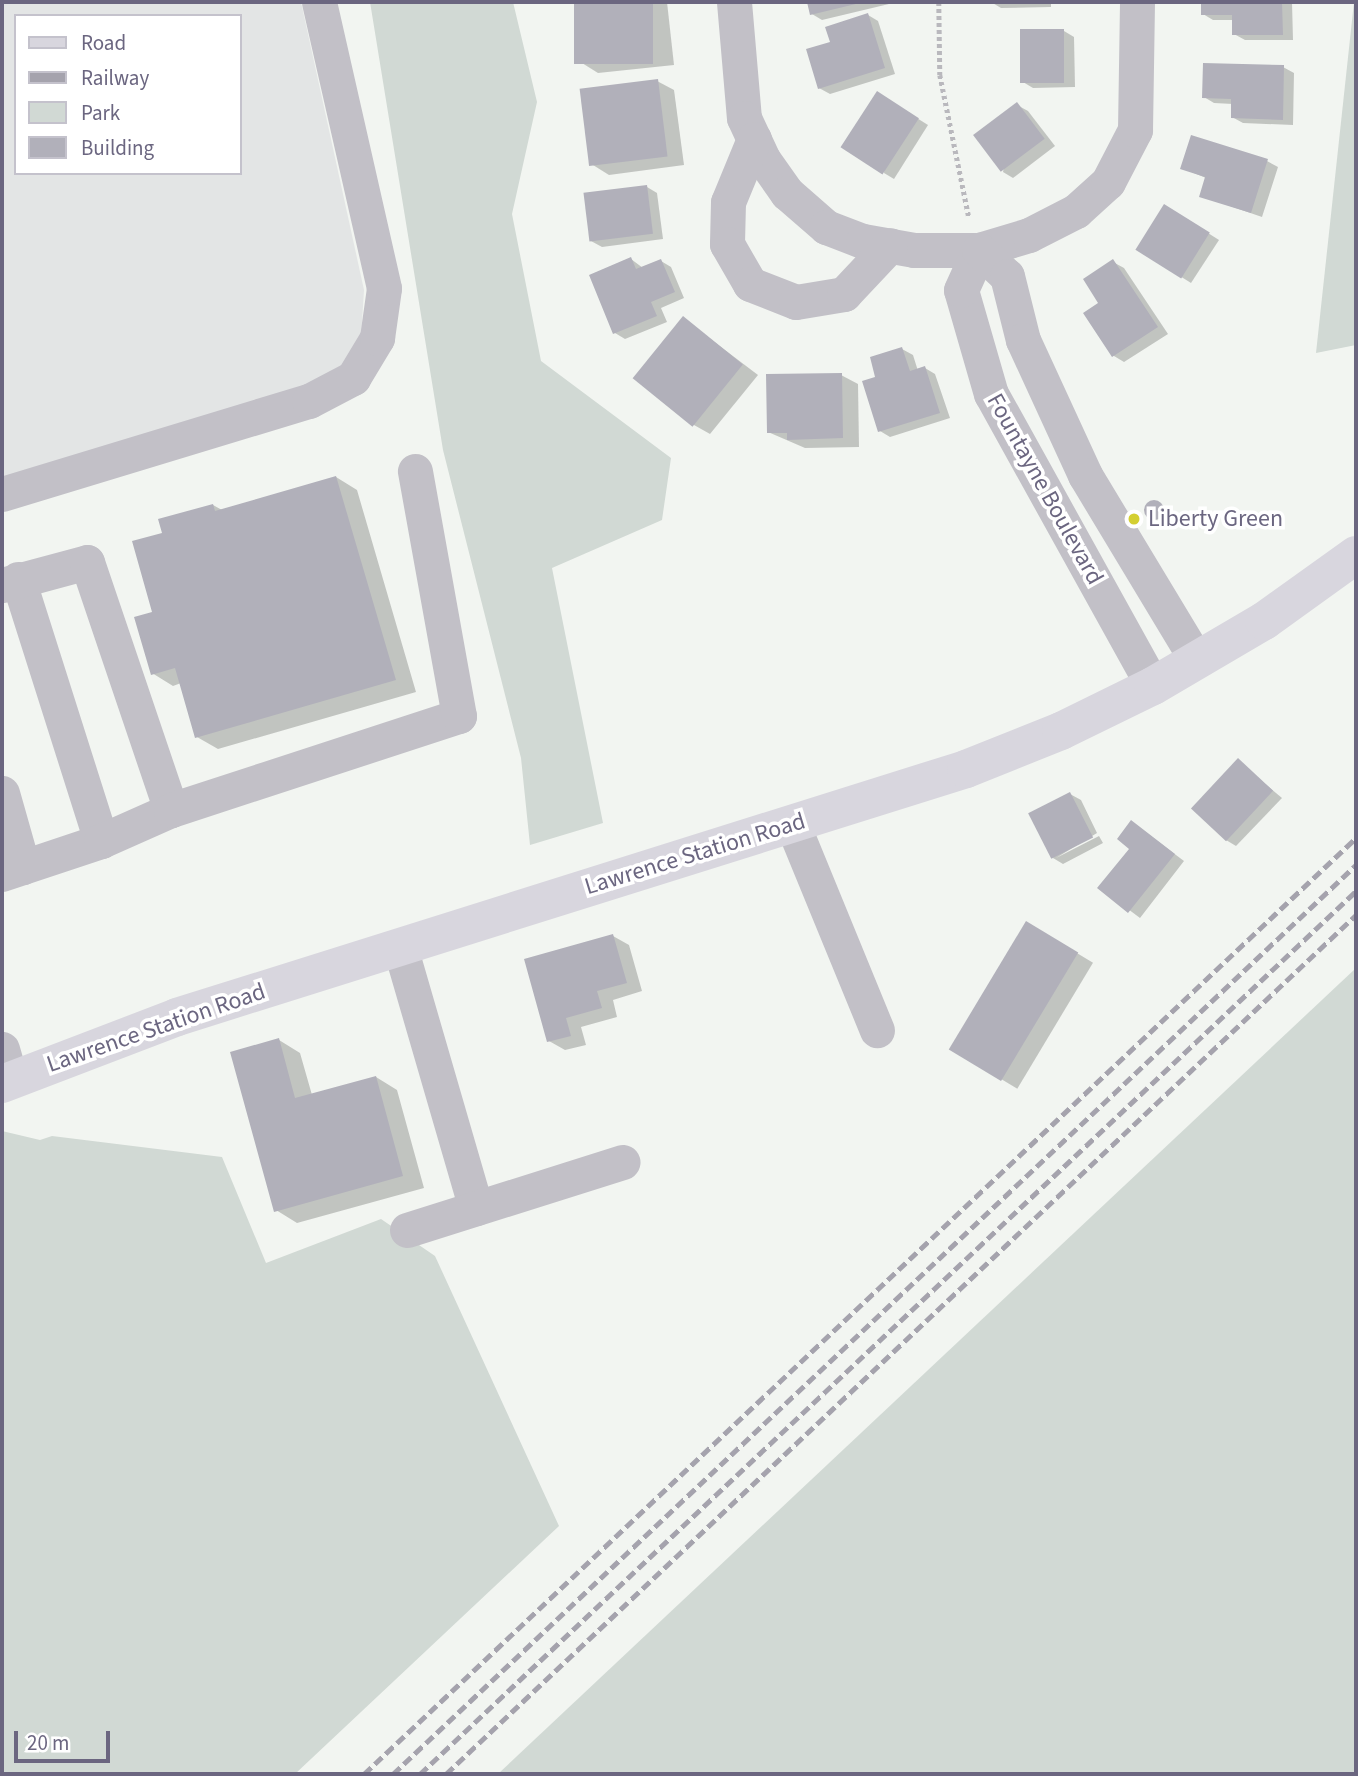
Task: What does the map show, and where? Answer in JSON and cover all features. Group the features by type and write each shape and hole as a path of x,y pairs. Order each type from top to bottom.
{"main road":[{"name":"Lawrence Station Road","path":"5,1071 966,769 1061,731 1153,686 1264,621 1356,555"}],"street":[{"path":"2,494 309,401 353,378 377,338 384,288 319,2"},
{"path":"734,2 744,118 787,193 826,227 890,246 979,250 1029,235 1076,211 1108,182 1135,130 1137,2"},
{"path":"754,139 728,202 727,230 727,244 750,284 796,302 844,294 890,246"},
{"name":"Fountayne Boulevard","path":"1153,686 1047,490 990,394 961,290 979,250 1007,276 1023,340 1085,475 1196,659"},
{"path":"2,793 13,871 101,841 171,810 459,716 415,471"},
{"path":"1047,490 1085,475"},
{"path":"101,841 10,582 87,562 171,810"},
{"path":"793,823 877,1030"},
{"path":"400,947 476,1208"},
{"path":"407,1230 623,1162"}],"path":[{"path":"939,2 940,75 956,170 979,250"}],"shaded area":[{"path":"2,2 301,2 364,290 361,338 343,367 300,388 2,480"}],"green space":[{"path":"370,2 513,2 537,102 512,214 541,361 671,458 662,520 552,568 603,823 530,845 521,758 443,450"},
{"path":"1354,2 1356,345 1316,353"},
{"path":"1356,968 1356,1774 498,1774"},
{"path":"2,1131 40,1140 52,1136 222,1157 266,1263 381,1219 435,1256 559,1526 295,1774 2,1774"}],"building":[{"path":"574,2 653,2 653,64 574,64"},
{"path":"807,2 860,2 860,3 810,15"},
{"path":"1201,2 1282,2 1283,35 1232,35 1232,15 1201,15"},
{"path":"868,13 885,68 818,89 806,49 830,42 825,27"},
{"path":"1020,29 1064,29 1064,83 1020,83"},
{"path":"1203,63 1284,65 1283,120 1231,118 1231,99 1202,98"},
{"path":"658,79 668,156 589,166 580,89"},
{"path":"877,91 919,118 882,174 841,147"},
{"path":"1017,102 1045,139 1001,172 973,135"},
{"path":"1191,135 1268,159 1251,213 1199,197 1205,177 1180,169"},
{"path":"647,185 653,234 589,241 583,193"},
{"path":"1164,204 1210,233 1181,278 1135,250"},
{"path":"631,257 636,269 661,259 675,292 651,302 657,316 613,334 589,275"},
{"path":"1113,259 1158,327 1112,357 1083,313 1098,303 1083,279"},
{"path":"683,316 743,364 692,427 633,378"},
{"path":"902,347 910,371 925,366 940,413 878,432 862,381 875,377 870,357"},
{"path":"842,373 843,438 787,440 787,433 767,433 766,374"},
{"path":"336,476 396,680 195,738 175,668 151,675 134,617 152,612 132,541 162,533 158,519 213,504 215,511"},
{"path":"1154,500 1161,503 1164,510 1161,517 1154,520 1147,517 1144,510 1147,503"},
{"path":"1238,758 1273,791 1226,841 1191,808"},
{"path":"1070,792 1093,837 1051,859 1028,813"},
{"path":"1131,820 1175,854 1128,913 1097,888 1129,849 1117,839"},
{"path":"1026,921 1078,952 1001,1081 949,1050"},
{"path":"613,934 627,983 597,991 602,1008 566,1018 571,1036 547,1042 524,959"},
{"path":"279,1038 295,1098 376,1076 403,1176 274,1212 230,1052"}],"railway":[{"path":"364,1774 1356,838"},
{"path":"393,1774 1356,865"},
{"path":"420,1774 1356,891"},
{"path":"446,1774 1356,915"}],"place":[{"name":"Liberty Green","path":"1134,519"}]}
